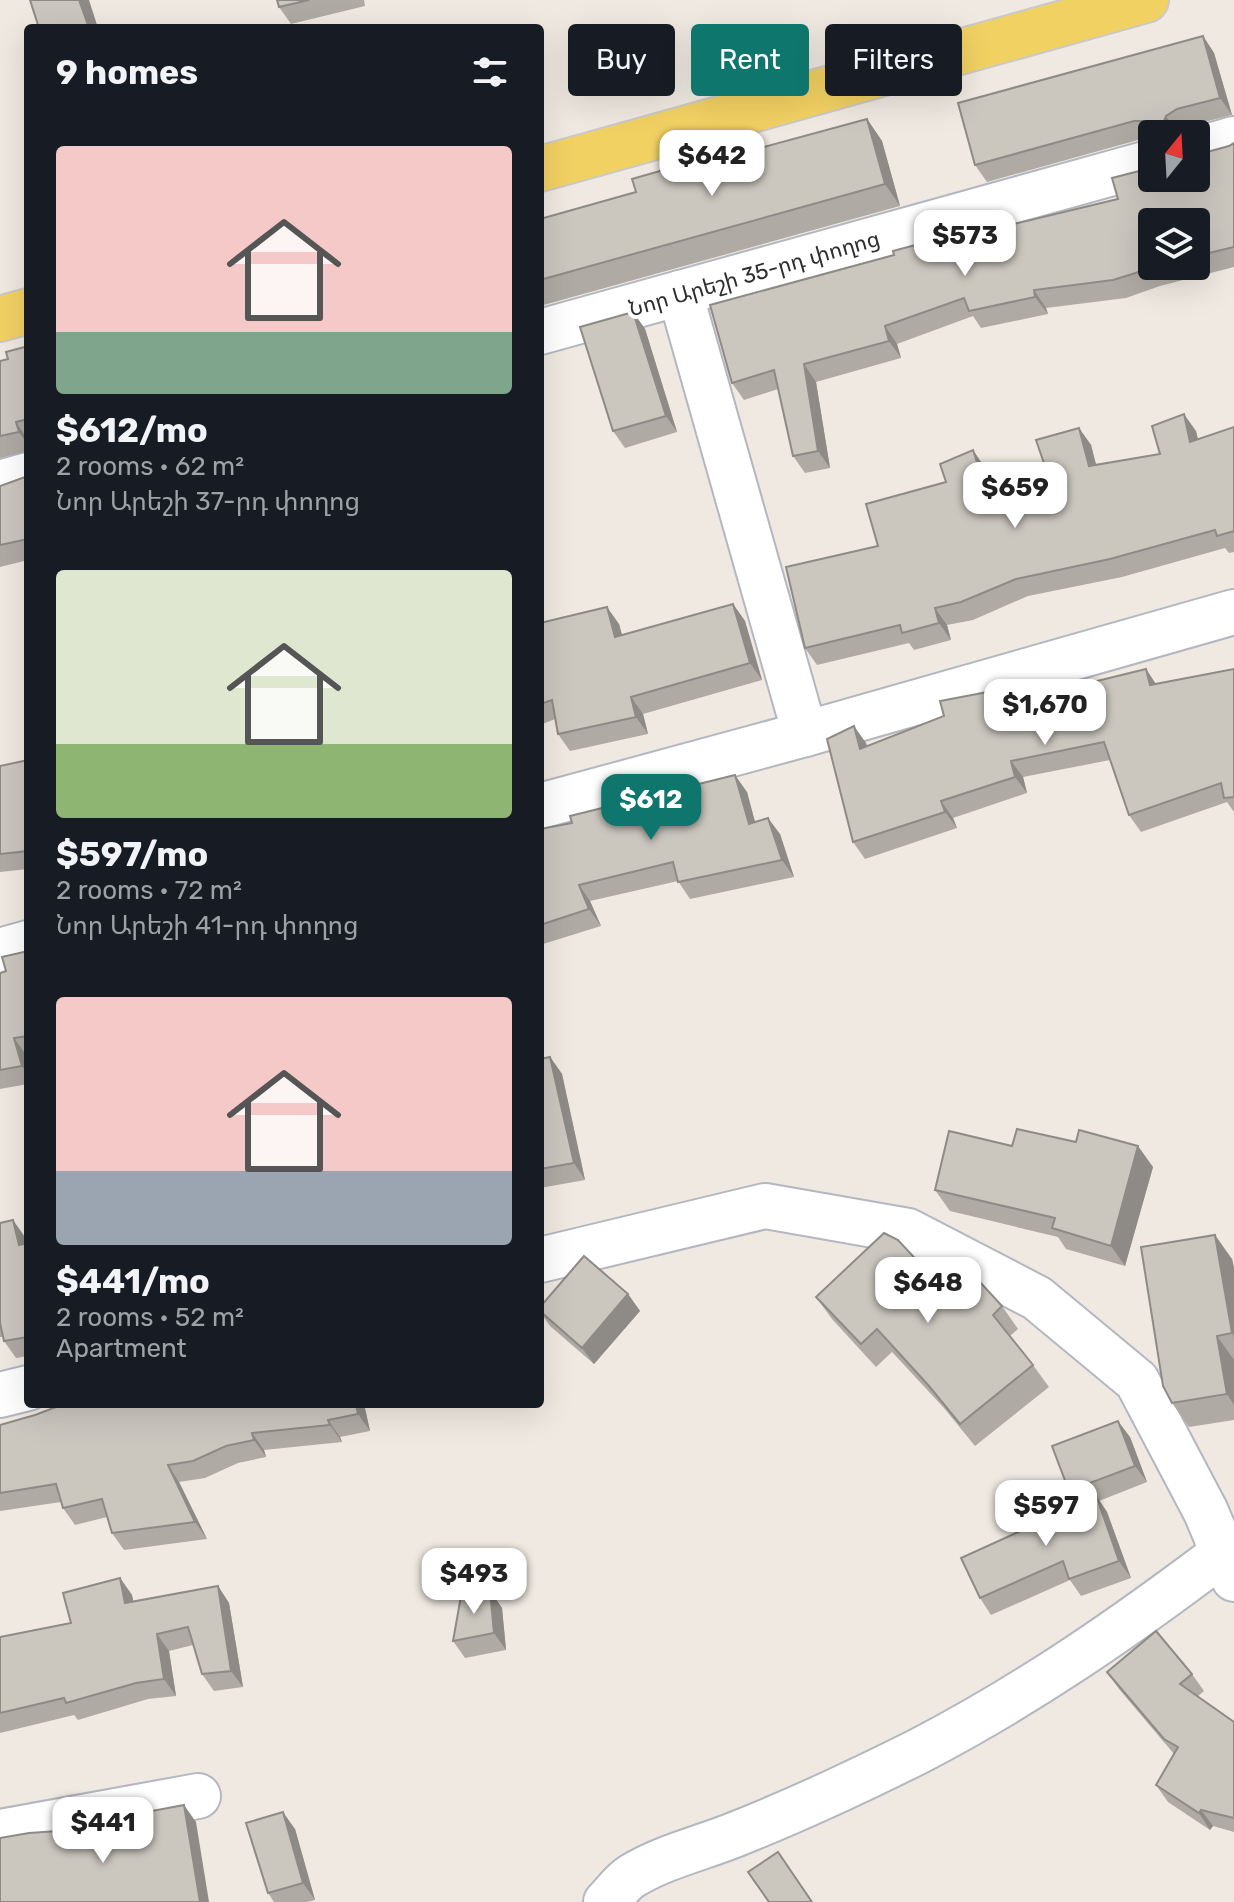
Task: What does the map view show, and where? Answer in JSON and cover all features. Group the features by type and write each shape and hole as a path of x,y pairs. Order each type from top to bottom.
{"main road":[{"path":"544,168 1146,0"},
{"path":"0,319 24,312"}],"street":[{"path":"1210,146 1234,139"},
{"name":"Նոր Արեշի 35-րդ փողոց","path":"544,331 1138,166"},
{"path":"680,293 805,734"},
{"path":"0,483 24,476"},
{"path":"544,805 1234,612"},
{"path":"0,951 24,944"},
{"path":"544,1259 765,1206 908,1231 1037,1298 1137,1381 1220,1502 1229,1566 997,1708 916,1752 737,1834 681,1853 629,1877 606,1902"},
{"path":"0,1395 24,1389"},
{"path":"0,1832 198,1796"}],"building":[{"path":"30,0 79,0 88,24 38,24"},
{"path":"277,0 309,0 279,7"},
{"path":"1203,36 1220,98 1177,109 1164,120 1138,120 975,165 958,103"},
{"path":"867,119 885,184 544,279 544,218 636,192 632,179 674,167 675,171"},
{"path":"1234,143 1234,247 1210,253 1210,208 1138,208 1138,272 1113,280 1034,290 1035,297 969,311 964,298 885,326 889,341 804,364 818,451 793,456 774,370 732,383 710,305 1013,219 1014,224 1118,199 1112,178 1138,171 1138,192 1210,192 1210,151"},
{"path":"633,312 666,416 613,431 580,327"},
{"path":"24,347 24,420 16,422 19,432 0,436 0,361 8,359 6,352"},
{"path":"1184,414 1190,442 1234,427 1234,531 1217,536 1215,530 1110,559 1016,579 961,602 935,608 939,623 902,633 900,625 805,648 786,567 878,546 866,504 946,482 940,464 973,450 986,490 1048,475 1036,440 1079,428 1089,466 1160,454 1152,426"},
{"path":"24,477 24,540 0,545 0,486"},
{"path":"733,604 750,663 631,697 636,717 558,734 552,700 544,703 544,622 607,607 615,637"},
{"path":"1146,669 1150,685 1234,669 1234,797 1224,798 1221,783 1129,815 1104,742 1011,761 1015,777 941,801 945,812 853,842 827,739 854,726 860,749 944,716 940,701 993,691 997,707 1090,687 1089,683"},
{"path":"24,761 24,851 0,854 0,766"},
{"path":"735,775 749,824 768,818 782,860 678,882 673,862 579,885 589,909 544,924 544,828 572,823 570,816"},
{"path":"24,952 24,1037 14,1038 22,1066 0,1070 0,973 6,971 2,957"},
{"path":"550,1057 574,1163 544,1168 544,1058"},
{"path":"1017,1129 1076,1142 1079,1130 1138,1146 1111,1246 1052,1228 1055,1218 935,1190 949,1131 1012,1146"},
{"path":"13,1220 19,1245 24,1244 24,1338 4,1341 0,1323 0,1223"},
{"path":"884,1233 898,1240 951,1297 972,1278 980,1282 1002,1306 993,1315 1033,1365 960,1424 877,1329 861,1344 816,1297"},
{"path":"1215,1235 1232,1333 1217,1336 1227,1394 1172,1403 1163,1386 1141,1247"},
{"path":"584,1256 628,1294 582,1348 544,1315 544,1302"},
{"path":"53,1408 357,1408 358,1414 328,1420 330,1425 252,1433 254,1440 226,1446 193,1461 168,1465 195,1522 112,1533 102,1499 63,1508 56,1484 0,1493 0,1425"},
{"path":"1118,1421 1135,1466 1069,1491 1052,1446"},
{"path":"1096,1495 1119,1561 1069,1579 1063,1561 980,1598 961,1558 1047,1519 1045,1513"},
{"path":"120,1578 125,1603 218,1586 231,1671 202,1674 188,1627 157,1634 164,1679 136,1683 66,1703 64,1698 0,1713 0,1637 71,1623 63,1593"},
{"path":"490,1591 494,1633 453,1641 461,1596"},
{"path":"1156,1631 1192,1674 1180,1684 1234,1722 1234,1818 1201,1810 1199,1813 1156,1785 1178,1747 1164,1739 1107,1672"},
{"path":"184,1805 200,1902 0,1902 0,1838 72,1830 75,1843 142,1835 141,1813"},
{"path":"283,1812 303,1883 268,1893 246,1823"},
{"path":"778,1852 812,1902 769,1902 748,1872"}]}
